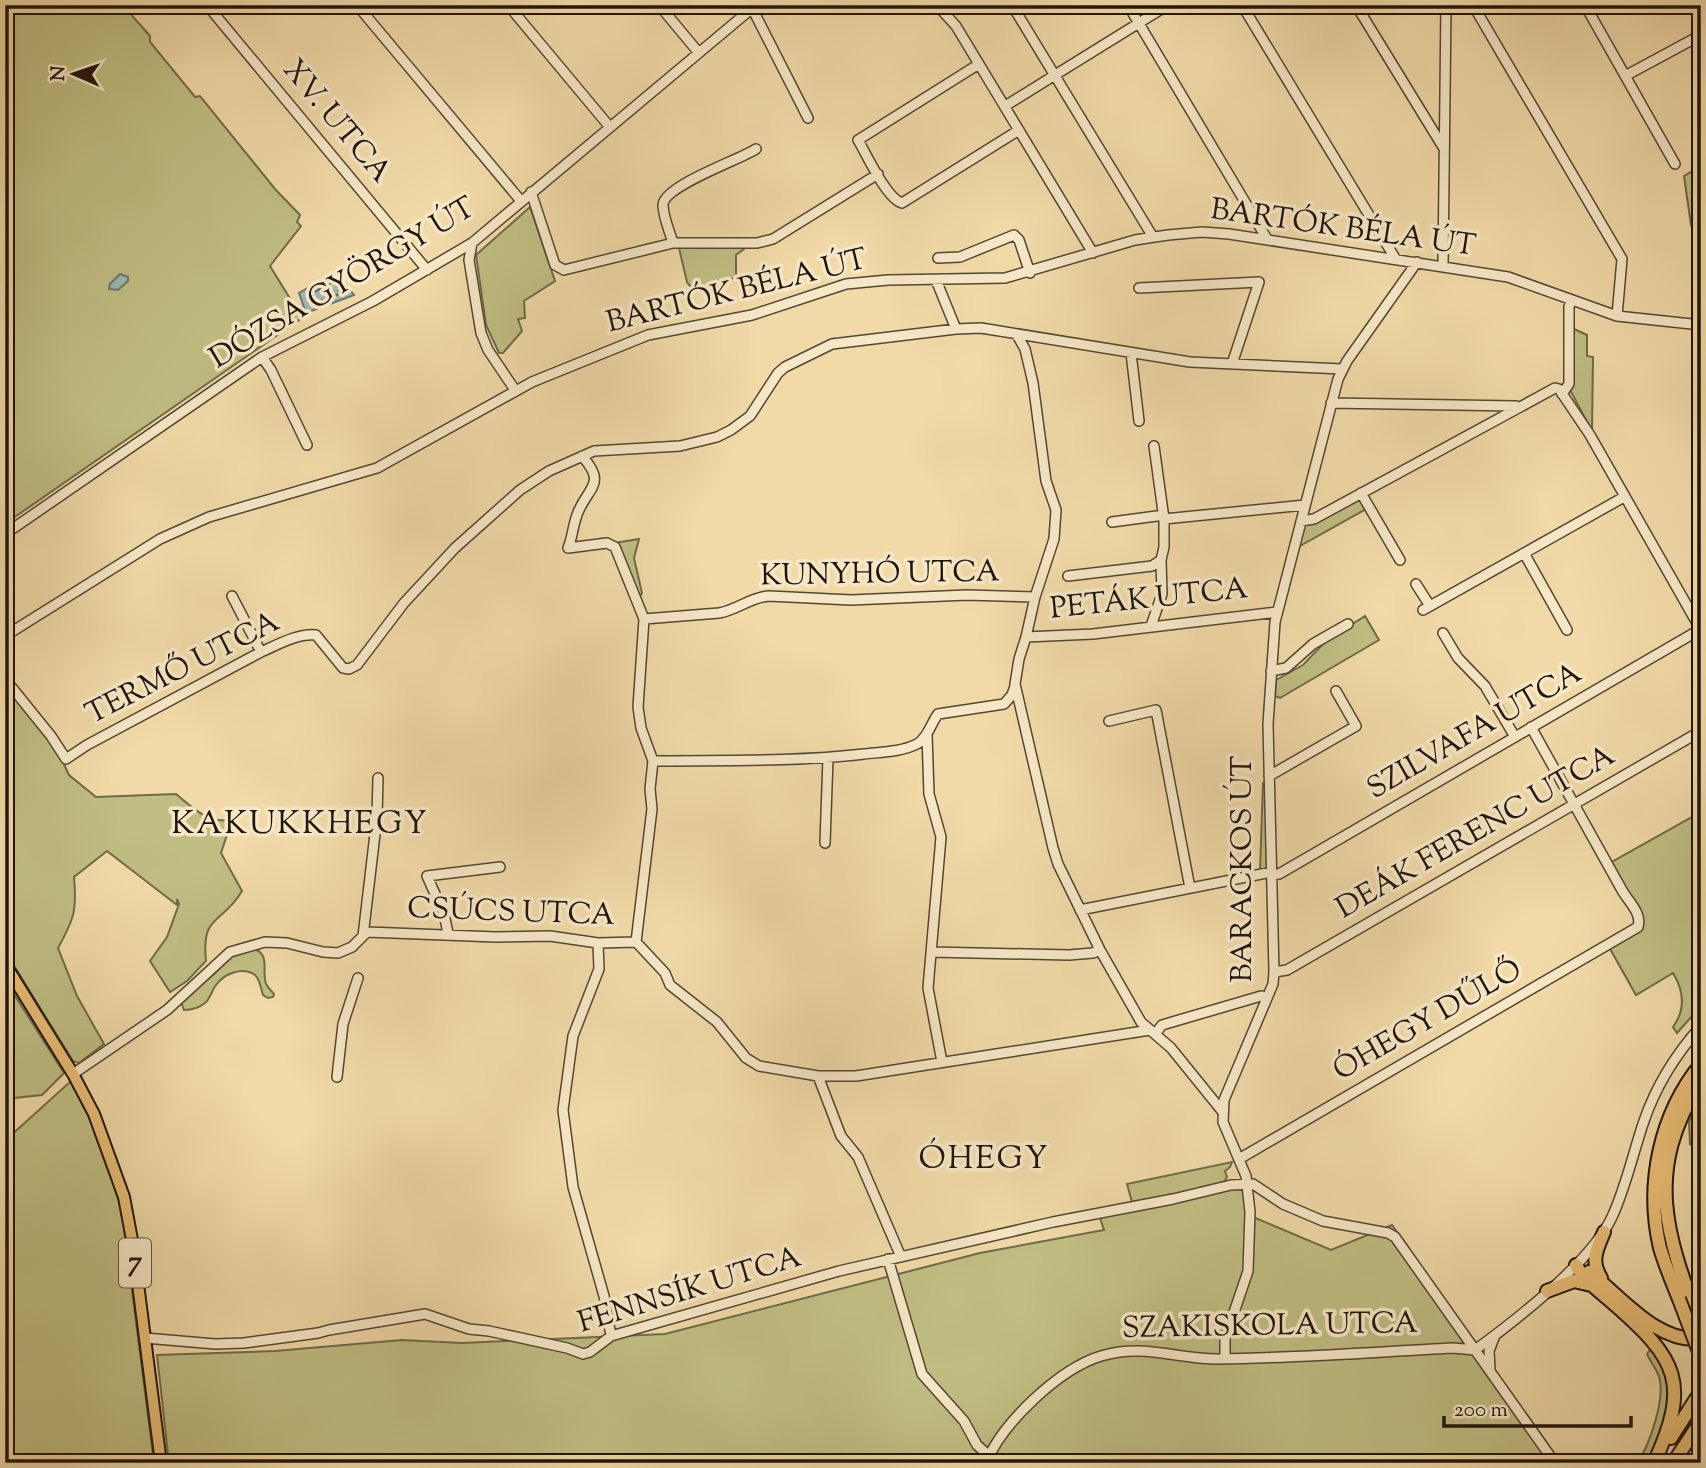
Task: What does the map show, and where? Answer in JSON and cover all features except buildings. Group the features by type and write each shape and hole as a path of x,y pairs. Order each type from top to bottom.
{"highway":[{"path":"1701,1064 1674,1107 1662,1140 1655,1195 1657,1230 1666,1267 1701,1327"},
{"path":"1701,1081 1675,1134 1665,1183 1668,1230 1701,1357"},
{"path":"1600,1286 1594,1263 1604,1232"},
{"path":"1576,1265 1647,1333 1659,1347 1671,1372 1673,1414 1667,1437 1654,1463"},
{"path":"1547,1291 1574,1281 1600,1286 1666,1334 1677,1338 1701,1339"},
{"path":"1654,1463 1701,1391"},
{"path":"1673,1463 1701,1421"},
{"path":"1696,1463 1701,1456"}],"main road":[{"name":"7","path":"5,964 73,1073 94,1114 124,1197 133,1245 161,1463"}],"street":[{"path":"357,5 521,201"},
{"path":"508,5 609,127"},
{"path":"659,5 699,53"},
{"path":"937,5 956,26 1093,253"},
{"path":"1012,5 1153,237"},
{"path":"1128,5 1267,239"},
{"path":"1005,106 1168,5"},
{"path":"1242,5 1395,258"},
{"path":"1356,5 1443,148"},
{"path":"1443,266 1446,5"},
{"path":"1473,5 1619,255 1622,264 1617,316"},
{"path":"1585,5 1675,164"},
{"name":"XV. UTCA","path":"209,6 427,270"},
{"path":"754,7 808,118"},
{"name":"DÓZSA GYÖRGY ÚT","path":"5,534 262,357 373,301 472,243 754,7"},
{"path":"1625,76 1701,36"},
{"path":"979,64 858,140 878,174 899,203 905,202 1019,130"},
{"path":"673,243 663,206 665,198 686,182 742,158 756,149"},
{"path":"531,192 555,265 560,270 673,243 758,243 773,239 878,174"},
{"name":"BARTÓK BÉLA ÚT","path":"5,636 160,539 184,527 209,517 377,468 515,390 568,366 648,335 752,315 823,290 859,282 1005,278 1153,237 1202,232 1267,239 1508,277 1617,316 1701,325"},
{"path":"939,258 960,257 1014,235 1030,273"},
{"path":"472,243 470,260 481,333 488,350 515,390"},
{"name":"BARACKOS ÚT","path":"1222,1111 1224,1100 1267,997 1274,972 1269,776 1271,671 1277,612 1342,369 1418,262"},
{"path":"936,280 956,329"},
{"path":"1139,288 1259,282 1232,364"},
{"path":"1301,521 1314,519 1518,406 1559,391 1569,384 1571,300"},
{"name":"TERMŐ UTCA","path":"5,679 66,759 87,745 261,652 309,634 316,635 323,641 343,668 349,669 357,665 404,603 455,548 527,484 549,471 600,450 680,446 717,437 732,430 750,416 781,370 832,344 981,328 1131,354 1232,364 1342,369"},
{"path":"942,1062 928,988 941,837 929,794 927,735 938,714 1004,704 1012,695 1035,597 1054,539 1056,510 1046,481 1033,383 1025,349 1017,335"},
{"path":"1131,354 1139,421"},
{"path":"262,357 307,445"},
{"path":"1559,391 1590,435 1701,630"},
{"path":"1331,403 1518,406"},
{"path":"1151,626 1161,594 1161,560 1164,547 1164,517 1154,446"},
{"path":"582,456 593,468 593,485 591,493 579,509 568,548 607,543 615,547 644,619 638,707 641,728 653,761 650,789 652,809 636,942"},
{"path":"1361,492 1400,561"},
{"path":"1416,584 1427,608 1623,496"},
{"path":"1112,522 1305,505"},
{"path":"1524,553 1567,630"},
{"path":"1068,576 1152,566 1161,560"},
{"name":"KUNYHÓ UTCA","path":"644,619 719,613 759,597 769,596 851,600 967,595 1035,597"},
{"path":"232,596 261,652"},
{"name":"PETÁK UTCA","path":"1026,637 1093,634 1277,612"},
{"path":"1271,671 1286,668 1313,644 1348,624"},
{"name":"SZILVAFA UTCA","path":"1080,910 1272,873 1279,874 1701,630"},
{"path":"1443,632 1458,658 1485,686 1515,737"},
{"path":"1015,684 1053,848 1080,910 1141,1022 1195,1075 1222,1111 1223,1122 1248,1184 1250,1255 1246,1278 1225,1339 1225,1359"},
{"path":"1269,776 1356,726 1336,691"},
{"path":"1109,721 1156,710 1190,888"},
{"path":"1531,727 1576,804"},
{"name":"DEÁK FERENC UTCA","path":"1274,972 1287,970 1701,731"},
{"path":"653,761 828,758 902,749 919,743 927,735"},
{"path":"825,843 828,758"},
{"path":"363,936 376,827 378,778"},
{"name":"ÓHEGY DŰLŐ","path":"1239,1159 1634,930 1639,923 1638,915 1576,804"},
{"path":"447,933 444,914 427,876 500,867"},
{"name":"CSÚCS UTCA","path":"73,1073 158,1016 230,951 265,942 287,943 338,953 352,947 367,932 496,937 550,936 598,943 636,942 665,973 670,985 717,1022 746,1058 771,1070 818,1076 856,1076 1153,1031 1162,1025 1261,996 1267,997"},
{"path":"598,943 599,969 575,1027 562,1110 573,1187 604,1296 611,1336"},
{"path":"932,952 1069,955 1100,950"},
{"path":"337,1077 342,1024 358,978"},
{"path":"1475,1350 1576,1265 1604,1232 1618,1201 1653,1098 1675,1057 1701,1026"},
{"path":"818,1076 841,1136 858,1157 901,1257"},
{"path":"1248,1184 1256,1185 1272,1198 1323,1221 1392,1234 1555,1463"},
{"name":"FENNSÍK UTCA","path":"145,1338 215,1344 244,1343 425,1314 468,1329 489,1331 583,1354 590,1352 611,1336 839,1271 1053,1222 1231,1185 1248,1184"},
{"path":"888,1259 922,1374 964,1421 987,1459"},
{"path":"1490,1370 1489,1351 1494,1336"},
{"name":"SZAKISKOLA UTCA","path":"987,1459 1004,1433 1045,1391 1071,1370 1091,1359 1118,1351 1136,1349 1206,1359 1225,1359 1453,1348 1475,1350"}],"shaded area":[{"path":"5,5 119,5 124,11 128,11 195,97 200,96 275,189 300,215 297,222 301,226 270,266 302,318 9,521 5,516"},
{"path":"1701,166 1701,219 1691,225 1684,176"},
{"path":"530,207 555,281 524,301 525,318 518,319 522,331 503,353 499,353 486,325 476,255"},
{"path":"741,245 744,249 736,255 736,278 711,282 710,289 690,286 687,282 679,248"},
{"path":"1572,328 1587,335 1587,356 1593,357 1592,431 1570,390"},
{"path":"1359,496 1366,509 1298,547 1303,526"},
{"path":"639,539 634,558 642,593 640,596 614,543"},
{"path":"1365,616 1379,640 1280,698 1275,696 1276,680 1303,665 1325,642"},
{"path":"18,696 61,758 69,775 96,797 176,794 208,817 232,820 221,853 242,891 210,927 205,946 206,961 187,981 170,992 150,961 167,937 179,904 177,899 177,905 107,851 74,877 73,914 58,948 77,996 104,1044 79,1063 73,1061 5,951 5,706"},
{"path":"1263,783 1266,783 1267,868 1260,870"},
{"path":"1701,812 1701,1006 1677,1033 1673,1027 1680,1014 1682,1000 1673,973 1636,995 1609,947 1641,928 1610,863"},
{"path":"251,948 264,958 266,984 274,994 273,997 263,995 255,975 239,971 219,981 203,1005 184,1010 181,1002 215,973 228,957"},
{"path":"5,980 64,1073 42,1095 14,1098 5,1096"},
{"path":"71,1081 99,1136 122,1212 154,1463 5,1463 5,1133 8,1138"},
{"path":"1701,1095 1701,1145 1696,1147 1690,1144 1689,1122"},
{"path":"1232,1162 1225,1171 1227,1177 1224,1182 1202,1190 1132,1202 1127,1184"},
{"path":"1243,1187 1246,1214 1331,1250 1392,1225 1561,1463 169,1463 157,1355 275,1351 402,1340 462,1343 665,1334 980,1253 1104,1230 1099,1215"},
{"path":"1652,1347 1667,1380 1671,1398 1670,1416 1650,1463 1637,1463 1652,1432 1659,1407 1658,1374 1647,1354"}],"water":[{"path":"336,272 354,295 306,313 299,293"},
{"path":"120,274 128,277 128,281 118,290 109,289 110,284"}],"district":[{"name":"KAKUKKHEGY","path":"300,825"},
{"name":"ÓHEGY","path":"984,1160"}]}
